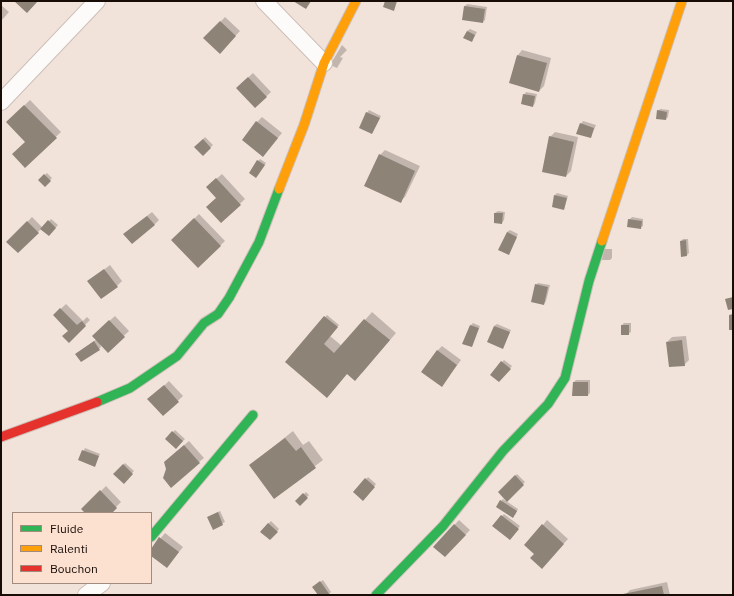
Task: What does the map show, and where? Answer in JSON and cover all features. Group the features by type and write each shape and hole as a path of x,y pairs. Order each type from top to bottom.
{"street":[{"path":"1,102 97,1"},
{"path":"264,1 324,63"},
{"path":"1,438 84,408 130,388 177,356 204,324 218,314 229,298 259,242 302,132 324,63 356,1"},
{"path":"376,595 443,526 502,451 548,404 565,378 589,281 682,1"},
{"path":"152,536 253,415"},
{"path":"86,595 101,584"}],"building":[{"path":"14,1 38,1 27,13"},
{"path":"293,1 311,1 306,9"},
{"path":"385,1 397,1 394,11 383,7"},
{"path":"464,6 485,9 483,23 462,20"},
{"path":"220,21 236,36 220,54 203,38"},
{"path":"467,31 475,35 472,42 463,38"},
{"path":"517,55 547,63 539,92 509,83"},
{"path":"248,77 267,97 255,108 236,88"},
{"path":"523,94 535,96 533,107 521,104"},
{"path":"24,105 57,138 25,168 12,154 25,142 6,122"},
{"path":"657,110 667,112 666,120 656,119"},
{"path":"366,112 380,118 372,134 359,128"},
{"path":"256,121 278,138 263,157 242,140"},
{"path":"580,123 594,128 591,138 576,134"},
{"path":"549,136 574,142 566,177 542,172"},
{"path":"203,139 211,148 203,156 194,147"},
{"path":"379,154 415,171 401,203 364,186"},
{"path":"257,160 265,165 256,178 249,173"},
{"path":"44,174 51,181 45,187 38,180"},
{"path":"216,178 241,205 221,223 206,207 216,198 206,187"},
{"path":"554,195 567,198 564,210 552,207"},
{"path":"494,213 503,213 502,224 494,223"},
{"path":"147,216 155,225 132,244 123,234"},
{"path":"194,218 221,246 198,268 171,240"},
{"path":"628,219 642,221 641,229 627,227"},
{"path":"48,220 56,228 49,236 40,229"},
{"path":"27,221 39,233 18,253 6,242"},
{"path":"507,232 517,237 509,255 498,250"},
{"path":"686,240 687,256 681,257 680,241"},
{"path":"104,269 118,287 101,299 87,281"},
{"path":"535,284 548,287 544,305 531,302"},
{"path":"733,297 733,309 728,310 725,299"},
{"path":"60,308 77,325 82,321 86,326 69,343 62,336 68,331 53,315"},
{"path":"733,314 733,330 729,330 729,315"},
{"path":"324,316 338,327 324,344 334,353 364,319 390,340 355,381 347,374 327,398 285,362"},
{"path":"109,320 125,337 108,353 92,336"},
{"path":"470,325 479,328 472,347 462,344"},
{"path":"621,325 629,325 629,335 621,335"},
{"path":"494,326 510,332 503,349 487,342"},
{"path":"682,340 685,366 669,367 666,342"},
{"path":"94,341 100,350 81,362 75,354"},
{"path":"437,350 457,365 442,387 421,372"},
{"path":"501,361 511,369 499,382 490,375"},
{"path":"573,382 588,382 588,396 572,396"},
{"path":"164,385 179,402 163,416 147,399"},
{"path":"172,431 183,441 176,449 165,439"},
{"path":"285,438 296,451 301,447 316,468 274,499 249,465"},
{"path":"184,445 200,463 171,488 163,478 166,469 164,462"},
{"path":"82,450 99,456 95,467 78,460"},
{"path":"123,464 133,474 124,484 113,474"},
{"path":"515,475 524,485 507,502 498,492"},
{"path":"365,478 375,487 363,501 353,492"},
{"path":"100,490 117,508 113,512 84,512 81,509"},
{"path":"303,493 308,498 300,506 295,501"},
{"path":"500,500 517,511 513,518 496,507"},
{"path":"218,512 223,525 213,530 207,517"},
{"path":"501,515 519,529 510,540 492,526"},
{"path":"268,523 278,532 270,540 260,532"},
{"path":"454,524 466,535 445,557 433,547"},
{"path":"542,524 564,544 542,569 530,558 534,554 524,545"},
{"path":"159,537 179,552 167,568 152,557 152,548"},
{"path":"320,581 330,595 318,595 312,587"},
{"path":"662,586 664,595 623,595 623,594"}],"traffic: fast":[{"path":"97,402 130,388 177,356 204,323 218,314 229,298 259,242 279,189"},
{"path":"376,595 443,526 503,451 548,404 565,378 589,281 602,241"},
{"path":"152,536 253,415"}],"traffic: slow":[{"path":"279,189 304,125 324,63 356,1"},
{"path":"602,241 682,1"}],"traffic: jam":[{"path":"1,437 97,402"}]}
